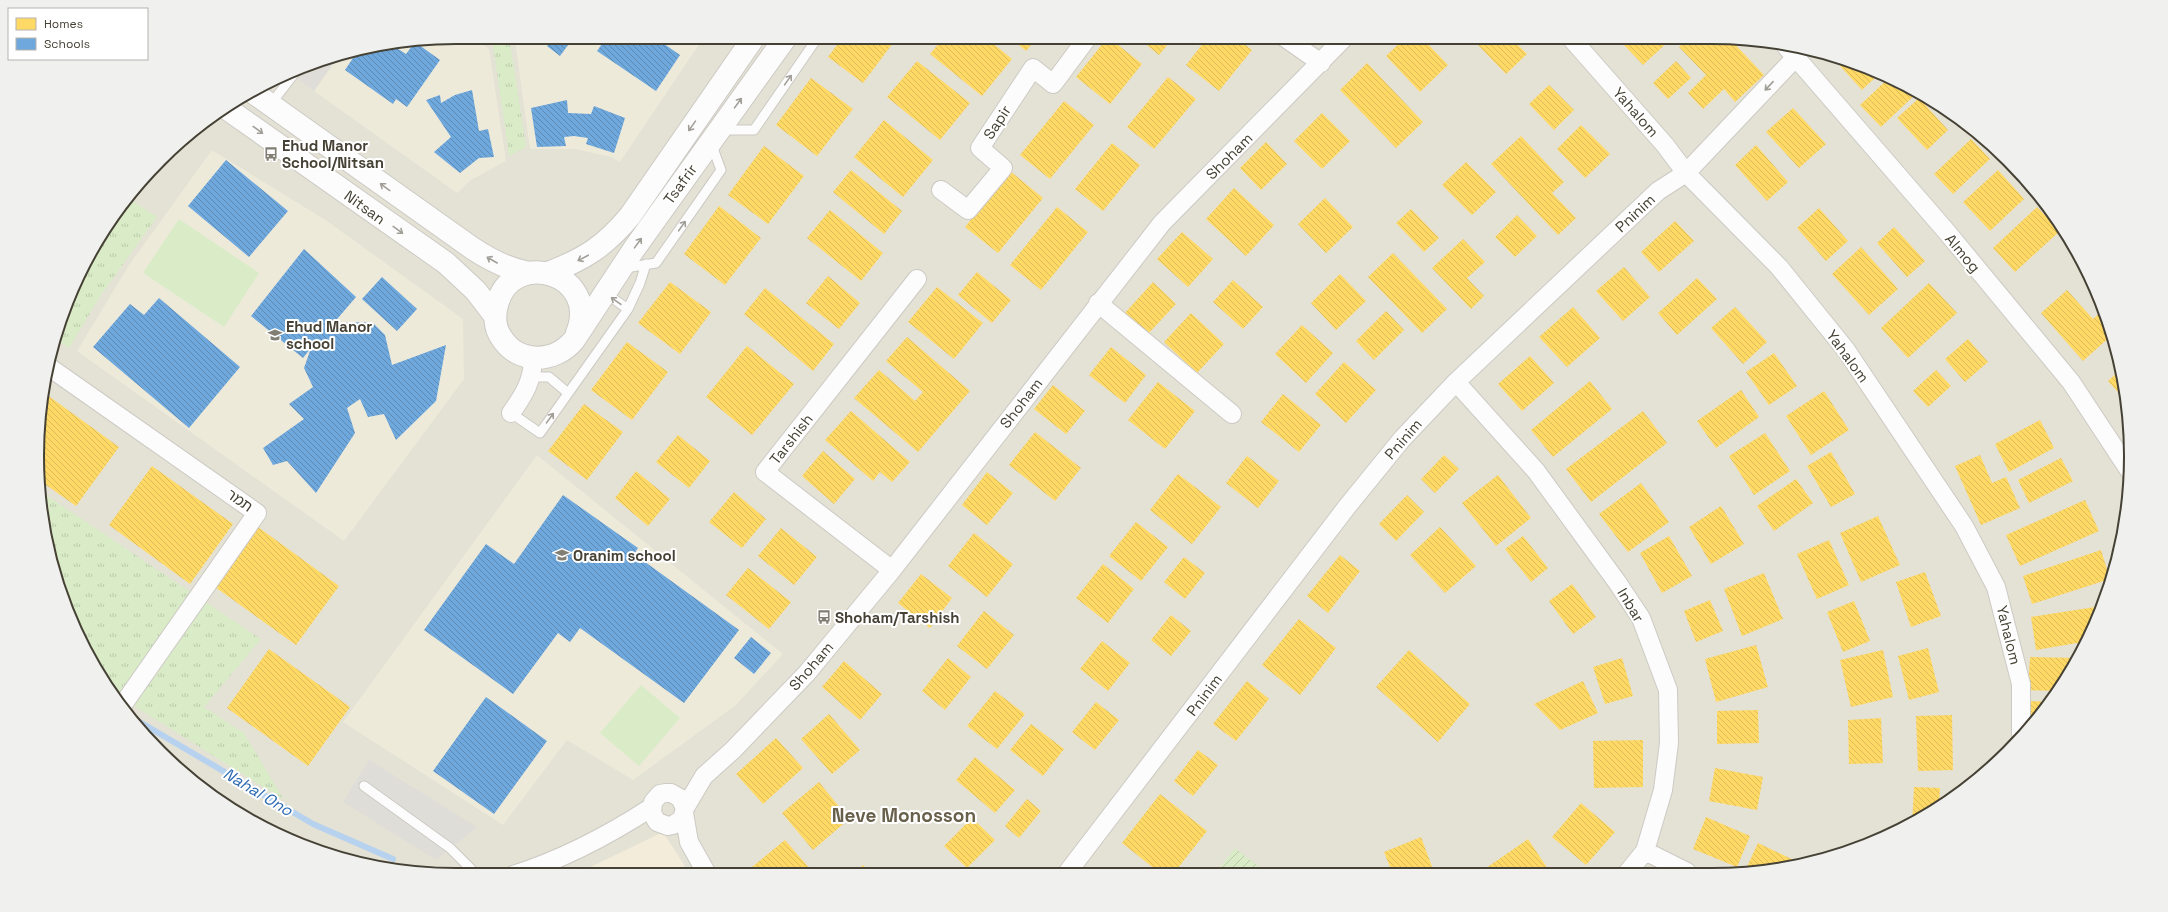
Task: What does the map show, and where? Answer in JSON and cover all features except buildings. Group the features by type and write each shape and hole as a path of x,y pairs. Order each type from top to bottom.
{"street":[{"name":"Tsafrir","path":"538,273 585,258 602,246 616,232 749,44"},
{"name":"Tsafrir","path":"578,333 620,269 781,44"},
{"name":"Sapir","path":"941,190 968,210 1003,168 980,148 1033,68 1053,84 1083,44"},
{"path":"1294,44 1321,62"},
{"name":"Shoham","path":"671,793 704,776 733,750 807,673 892,570 1098,303 1162,223 1338,44"},
{"name":"Yahalom","path":"1576,44 1665,145 1686,173 1779,267 1846,350 1964,526 1996,587 2021,684 2021,729"},
{"name":"Pninim","path":"1071,868 1346,508 1402,439 1456,382 1658,190 1686,173 1789,52"},
{"name":"Almog","path":"1791,52 1946,231 2071,382 2124,462"},
{"name":"Nitsan","path":"257,95 472,248 512,270 538,273"},
{"name":"Nitsan","path":"230,111 446,264 476,291 495,316"},
{"path":"511,413 524,395 532,367 562,351 578,333 582,317 576,293 562,279 538,273 514,279 505,288 497,303 495,316 500,335 508,346 518,353 532,367"},
{"name":"Tarshish","path":"892,570 765,472 917,279"},
{"path":"1098,303 1232,414"},
{"name":"תמר","path":"53,370 257,512 125,702"},
{"name":"Inbar","path":"1456,382 1536,471 1617,582 1641,618 1668,690 1669,736 1663,790 1645,851 1631,868"},
{"name":"Shoham","path":"684,811 704,776"},
{"path":"534,868 622,827 652,807 656,798 666,793 671,793 680,798 684,811 689,842 704,868"},
{"path":"652,807 654,818 689,842"},
{"path":"622,827 665,825 678,822 684,811"},
{"path":"1645,851 1679,868"}],"lane":[{"path":"620,269 656,262 721,170 715,136 754,130 813,44"},
{"path":"270,105 290,78"},
{"path":"511,413 540,433 628,309 640,283 646,264"},
{"path":"604,293 628,309"},
{"path":"532,367 568,393"},
{"path":"364,786 450,848 470,868"}],"shaded area":[{"path":"456,44 1712,44 1766,48 1819,58 1870,75 1894,86 1941,113 1963,129 1984,146 2022,184 2055,227 2069,250 2093,298 2102,324 2110,349 2120,402 2124,456 2123,483 2116,536 2110,563 2093,614 2082,638 2055,685 2022,728 1984,766 1941,799 1894,826 1870,837 1844,846 1819,854 1792,860 1739,867 1712,868 456,868 402,864 349,854 298,837 274,826 227,799 184,766 146,728 113,685 86,638 75,614 58,563 52,536 45,483 45,429 52,376 58,349 75,298 86,274 113,227 146,184 184,146 205,129 227,113 274,86 298,75 349,58 402,48"},
{"path":"482,44 489,49 506,161 471,180 457,193 314,91 334,63 349,58 376,52 429,45"},
{"path":"515,44 699,44 620,162 611,157 575,149 530,149"},
{"path":"334,63 314,91 295,77"},
{"name":"Ehud Manor school","path":"212,150 327,221 463,319 464,379 344,541 77,351 129,265"},
{"name":"Oranim school","path":"537,455 783,654 736,705 633,780 567,740 503,825 343,722"},
{"path":"369,760 477,827 436,860 343,802"},
{"path":"663,832 686,868 588,868"}],"green space":[{"path":"492,44 510,44 526,147 509,156 493,45"},
{"path":"132,201 157,217 101,295 69,348 60,342 75,298 99,250 113,227"},
{"path":"179,219 259,273 224,327 143,273"},
{"path":"46,495 261,639 204,707 244,733 284,800 123,699 99,662 75,614 58,563 52,536"},
{"path":"641,685 680,718 639,766 600,733"},
{"path":"1235,848 1258,866 1257,868 1219,868"}],"waterway":[{"name":"Nahal Ono","path":"142,723 313,824 393,859"}],"place":[{"name":"Ehud Manor School/Nitsan","path":"271,154"},
{"name":"Ehud Manor school","path":"275,335"},
{"name":"Oranim school","path":"562,555"},
{"name":"Shoham/Tarshish","path":"824,617"}],"district":[{"name":"Neve Monosson","path":"904,815"}]}
